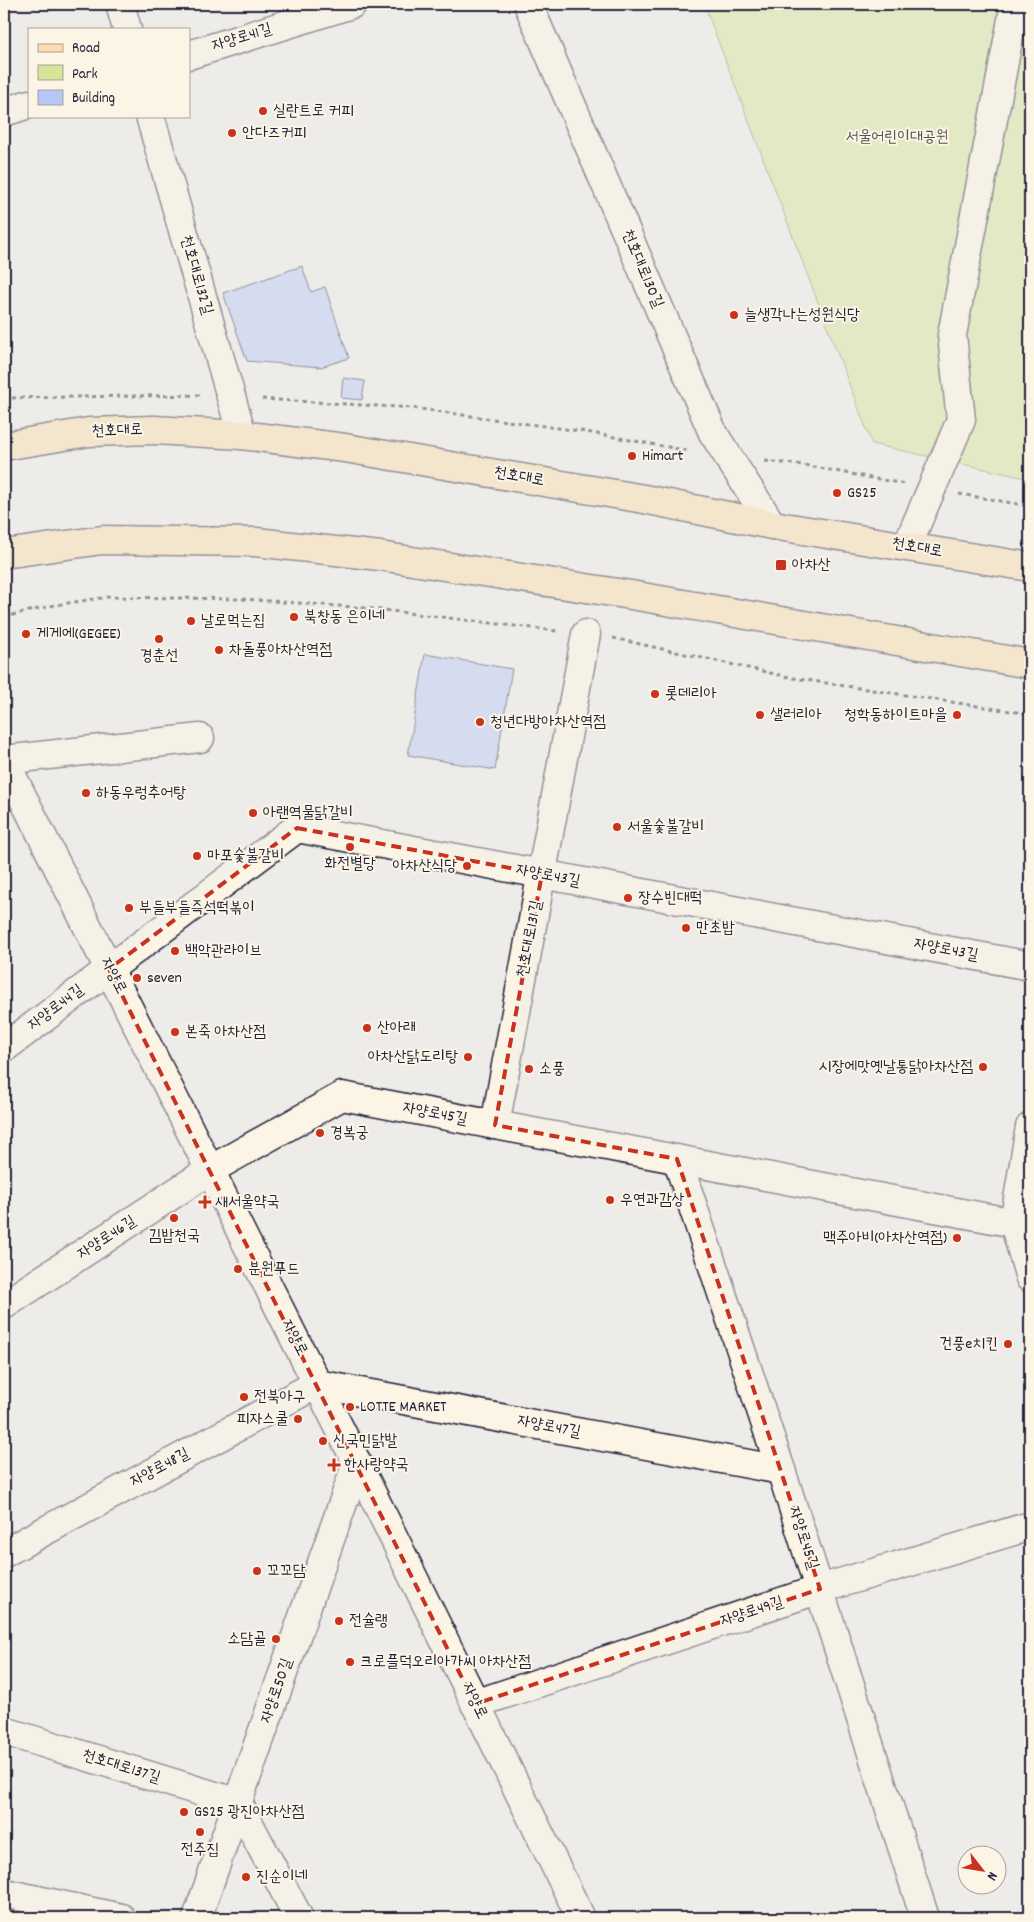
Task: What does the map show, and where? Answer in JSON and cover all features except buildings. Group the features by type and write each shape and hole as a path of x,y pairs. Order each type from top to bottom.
{"main road":[{"name":"천호대로","path":"4,446 89,432 154,430 242,434 345,448 644,499 772,525 1030,568"},
{"path":"4,554 102,540 256,542 380,556 631,595 1030,664"}],"street":[{"path":"120,4 127,28"},
{"name":"자양로41길","path":"190,55 352,4"},
{"name":"천호대로130길","path":"528,4 712,433 772,525"},
{"path":"907,546 961,420 952,335 1015,4"},
{"path":"4,112 28,104"},
{"name":"천호대로132길","path":"151,118 242,434"},
{"name":"천호대로131길","path":"495,1125 586,634"},
{"name":"자양로","path":"200,738 4,760 357,1463 581,1918"},
{"name":"자양로43길","path":"109,969 296,828 1030,966"},
{"name":"자양로44길","path":"4,1048 109,969"},
{"name":"자양로45길","path":"210,1170 342,1096 1022,1225"},
{"path":"1030,1127 1022,1225 1030,1278"},
{"name":"자양로45길","path":"677,1159 820,1589 925,1918"},
{"name":"자양로46길","path":"4,1305 210,1170"},
{"name":"자양로47길","path":"317,1384 781,1470"},
{"name":"자양로48길","path":"4,1553 317,1384"},
{"name":"자양로50길","path":"197,1918 357,1463"},
{"name":"자양로49길","path":"476,1704 820,1589 1030,1526"},
{"name":"천호대로137길","path":"4,1731 238,1803"},
{"path":"238,1803 299,1918"},
{"path":"4,1893 121,1918"}],"path":[{"path":"4,398 230,395 281,401 413,408 587,432 729,458 802,465 1030,506"},
{"path":"4,617 55,605 108,597 242,599 366,608 625,639 793,678 1030,714"}],"highlighted area":[{"path":"297,828 542,874 495,1125 677,1159 820,1589 475,1704 109,969"}],"green space":[{"name":"서울어린이대공원","path":"704,4 1030,4 1030,479 872,444"}],"place":[{"name":"실란트로 커피","path":"263,111"},
{"name":"안다즈커피","path":"232,133"},
{"name":"늘생각나는성원식당","path":"734,315"},
{"name":"Himart","path":"632,456"},
{"name":"GS25","path":"837,493"},
{"name":"아차산","path":"781,565"},
{"name":"북창동 은이네","path":"294,617"},
{"name":"날로먹는집","path":"191,621"},
{"name":"게게에(GEGEE)","path":"26,634"},
{"name":"경춘선","path":"159,639"},
{"name":"차돌풍아차산역점","path":"219,650"},
{"name":"롯데리아","path":"655,694"},
{"name":"샐러리아","path":"760,715"},
{"name":"청학동하이트마을","path":"957,715"},
{"name":"청년다방아차산역점","path":"480,722"},
{"name":"하동우렁추어탕","path":"86,793"},
{"name":"아랜역물닭갈비","path":"253,813"},
{"name":"서울숯불갈비","path":"617,827"},
{"name":"화전별당","path":"350,847"},
{"name":"마포숯불갈비","path":"197,856"},
{"name":"아차산식당","path":"467,866"},
{"name":"장수빈대떡","path":"628,898"},
{"name":"부들부들즉석떡볶이","path":"129,908"},
{"name":"만초밥","path":"686,928"},
{"name":"백악관라이브","path":"175,951"},
{"name":"seven","path":"137,978"},
{"name":"산아래","path":"367,1028"},
{"name":"본죽 아차산점","path":"175,1032"},
{"name":"아차산닭도리탕","path":"468,1057"},
{"name":"시장에맛옛날통닭아차산점","path":"983,1067"},
{"name":"소풍","path":"529,1069"},
{"name":"경복궁","path":"320,1133"},
{"name":"우연과감상","path":"610,1200"},
{"name":"새서울약국","path":"205,1202"},
{"name":"김밥천국","path":"174,1218"},
{"name":"맥주아비(아차산역점)","path":"957,1238"},
{"name":"분원푸드","path":"238,1269"},
{"name":"건풍e치킨","path":"1008,1344"},
{"name":"전북아구","path":"244,1397"},
{"name":"LOTTE MARKET","path":"350,1407"},
{"name":"피자스쿨","path":"298,1419"},
{"name":"신국민닭발","path":"323,1441"},
{"name":"한사랑약국","path":"334,1465"},
{"name":"꼬꼬담","path":"257,1571"},
{"name":"전슐랭","path":"339,1621"},
{"name":"소담골","path":"276,1639"},
{"name":"크로플덕오리아가씨 아차산점","path":"350,1662"},
{"name":"GS25 광진아차산점","path":"184,1812"},
{"name":"전주집","path":"200,1832"},
{"name":"진순이네","path":"246,1877"}]}
